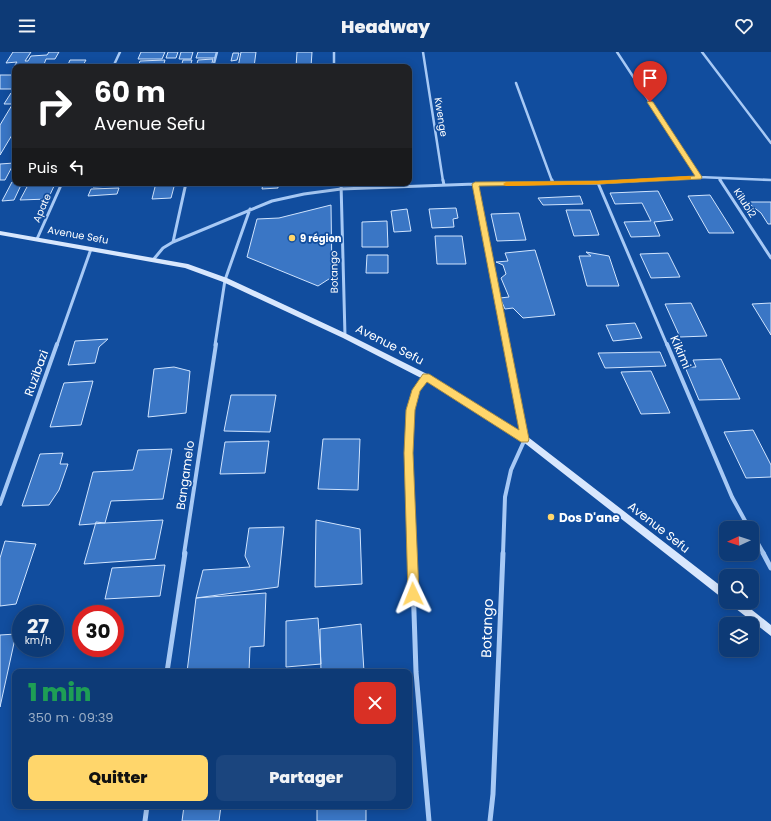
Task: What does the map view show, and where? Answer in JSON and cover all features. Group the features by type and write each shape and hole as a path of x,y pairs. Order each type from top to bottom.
{"main road":[{"name":"Avenue Sefu","path":"0,233 186,266 225,280 345,336 426,377 525,439 719,591"},
{"path":"743,609 771,631"}],"street":[{"path":"114,64 120,52"},
{"path":"214,64 217,52"},
{"path":"334,52 334,64"},
{"name":"Kwenge","path":"423,52 444,185"},
{"path":"617,52 699,177"},
{"path":"702,52 771,143"},
{"path":"516,83 553,183"},
{"path":"153,260 163,248 173,242 250,209 272,201 341,189 475,184 598,182 699,177 771,180"},
{"name":"Kilubi2","path":"719,178 771,258"},
{"name":"Kikimi","path":"598,182 732,497 745,521"},
{"path":"475,184 525,439"},
{"name":"Apate","path":"37,239 61,186"},
{"path":"173,242 185,186"},
{"name":"Botango","path":"341,189 345,336"},
{"name":"Bangamelo","path":"167,669 225,280 250,209"},
{"name":"Ruzibazi","path":"0,504 92,249"},
{"path":"426,377 416,390 411,410 408,453 416,672 429,821"},
{"name":"Botango","path":"490,821 493,786 505,497 512,470 525,439"},
{"path":"759,546 771,568"},
{"path":"145,821 147,809"}],"building":[{"path":"13,52 31,52 25,61 28,61 31,56 47,55 49,52 59,52 55,59 46,59 44,64 16,64 17,62 6,63"},
{"path":"141,52 165,52 162,59 138,59"},
{"path":"168,52 178,52 176,58 166,58"},
{"path":"181,52 193,52 191,59 179,59"},
{"path":"198,52 217,52 215,58 196,58"},
{"path":"241,52 256,52 254,64 239,64"},
{"path":"297,52 312,52 311,64 296,64"},
{"path":"233,53 239,53 237,60 231,61"},
{"path":"213,59 212,64 197,64 198,60"},
{"path":"70,60 86,60 84,64 68,64"},
{"path":"165,60 164,64 139,64 140,61"},
{"path":"183,60 192,60 191,64 182,64"},
{"path":"0,75 12,75 12,89 0,89"},
{"path":"11,93 12,93 12,104 4,104"},
{"path":"12,105 12,135 0,155 0,125"},
{"path":"12,163 12,167 5,180 0,180 0,164"},
{"path":"12,182 12,186 21,186 14,200 2,201"},
{"path":"27,186 54,186 48,199 20,200"},
{"path":"155,186 174,186 171,198 152,199"},
{"path":"262,186 278,186 278,188 262,189"},
{"path":"119,188 117,194 88,196 91,189"},
{"path":"658,191 673,220 654,222 660,236 631,237 624,222 651,221 642,203 615,204 610,193"},
{"path":"710,195 734,233 709,233 688,196"},
{"path":"580,196 583,204 543,205 538,198"},
{"path":"747,202 771,202 771,224 768,224 761,213"},
{"name":"9 région","path":"331,205 332,277 318,286 247,257 257,219 279,218"},
{"path":"456,208 458,218 453,219 454,227 432,228 429,209"},
{"path":"407,209 411,231 394,232 391,211"},
{"path":"566,210 590,210 599,235 574,236"},
{"path":"519,213 526,240 497,241 491,214"},
{"path":"387,221 388,247 362,247 362,222"},
{"path":"435,236 462,236 466,264 437,264"},
{"path":"535,250 555,315 523,318 513,308 505,309 500,298 509,297 501,278 506,274 503,265 496,262 508,261 505,253"},
{"path":"586,252 609,256 619,286 587,286 579,256 591,256"},
{"path":"668,253 680,277 651,278 640,254"},
{"path":"367,255 388,255 388,273 366,273"},
{"path":"691,303 707,336 680,337 665,304"},
{"path":"771,303 771,335 752,304"},
{"path":"635,323 642,338 613,341 606,325"},
{"path":"108,339 99,347 95,363 68,365 75,341"},
{"path":"660,352 666,366 605,368 598,353"},
{"path":"721,359 740,399 699,400 685,367 696,367 693,360"},
{"path":"174,367 190,371 186,413 148,417 154,369"},
{"path":"651,371 670,413 641,414 621,372"},
{"path":"93,381 81,425 50,427 64,383"},
{"path":"231,395 276,395 270,432 224,431"},
{"path":"753,430 771,465 771,477 746,478 724,432"},
{"path":"323,439 360,439 358,490 318,489"},
{"path":"269,441 265,473 220,474 225,442"},
{"path":"172,449 163,499 111,501 105,523 79,525 93,472 133,470 138,450"},
{"path":"63,453 60,464 68,464 59,490 49,505 22,506 40,454"},
{"path":"163,520 155,559 84,564 96,522 105,523"},
{"path":"316,520 360,529 362,584 315,587"},
{"path":"284,527 278,587 196,598 203,570 250,567 245,556 249,528"},
{"path":"5,541 36,544 16,604 0,606 0,558"},
{"path":"165,565 160,596 105,599 112,568"},
{"path":"266,593 264,646 250,647 249,669 187,669 196,598"},
{"path":"318,618 321,664 286,667 286,621"},
{"path":"361,624 364,669 321,669 320,629"},
{"path":"12,634 12,652 0,707 0,635"},
{"path":"184,809 221,809 219,821 182,821"},
{"path":"317,809 366,809 366,821 317,821"}],"slow traffic":[{"path":"506,184 689,178"}],"place":[{"name":"9 région","path":"292,238"},
{"name":"Dos D'ane","path":"551,517"}],"route":[{"path":"413,594 408,453 411,410 416,390 421,383 426,377 525,439 475,184 598,182 699,177 650,102"}]}
